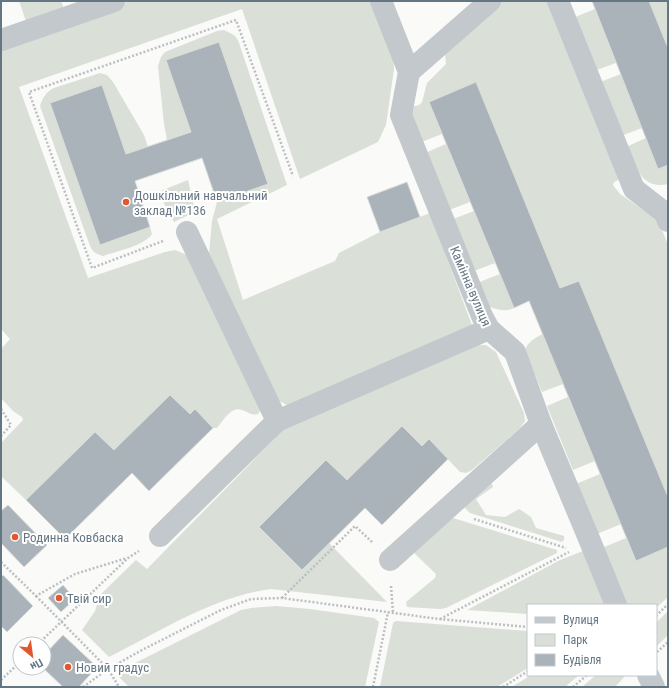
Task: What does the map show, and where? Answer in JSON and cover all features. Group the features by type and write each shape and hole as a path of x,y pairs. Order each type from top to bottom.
{"street":[{"path":"1,40 114,1"},
{"path":"381,1 409,72 490,1"},
{"path":"558,1 634,189 665,213 668,220"},
{"name":"Камінна вулиця","path":"409,72 400,115 479,309 489,329 515,352 540,424 616,604"},
{"path":"187,232 277,421"},
{"path":"160,536 277,421 489,329"},
{"path":"390,560 540,424"},
{"path":"648,676 654,687"}],"path":[{"path":"187,232 92,268 29,92 236,20 293,176"},
{"path":"1,410 11,425 1,436"},
{"path":"439,619 572,550 446,509"},
{"path":"282,598 355,526 390,560"},
{"path":"36,596 75,574 128,558 46,636"},
{"path":"1,562 108,668 119,687"},
{"path":"83,687 108,668 221,610 251,599 282,598 439,619 527,627"},
{"path":"657,615 668,604"},
{"path":"373,687 388,612"},
{"path":"657,653 668,642"},
{"path":"1,680 12,670"},
{"path":"503,687 527,672"},
{"path":"573,687 586,676"}],"green space":[{"path":"19,1 61,1 65,11 27,24"},
{"path":"130,1 372,1 393,57 394,69 386,125 378,142 300,179 242,9 19,87 88,278 165,252 175,250 187,255 263,406 258,414 252,414 238,409 234,410 217,428 213,428 195,409 190,414 170,395 114,450 95,432 26,500 1,476 1,443 23,420 22,417 13,411 1,398 1,349 10,339 1,329 1,46"},
{"path":"497,1 551,1 620,176 613,185 620,194 659,222 668,245 668,497 579,281 560,288 477,86 472,84 429,102 442,134 419,143 408,108 419,105 422,102 427,83 446,64 445,53"},
{"path":"649,1 668,1 668,48"},
{"path":"595,9 616,63 594,71 573,18"},
{"path":"224,30 234,35 238,40 287,185 217,219 243,300 335,261 339,253 380,232 430,213 473,328 289,406 277,400 209,254 212,221 217,202 268,184 219,42 166,60 191,132 167,140 164,124 158,66 161,57 165,52 217,31"},
{"path":"100,73 107,75 113,82 144,135 148,147 126,154 102,85 50,103 100,245 150,227 152,234 143,242 130,248 103,256 92,250 90,246 40,106 45,95 54,88"},
{"path":"621,74 642,128 621,136 600,82"},
{"path":"646,138 668,165 668,184 659,185 652,183 646,180 636,169 626,147"},
{"path":"446,144 470,202 449,210 425,153"},
{"path":"188,180 195,212 174,222 158,192"},
{"path":"474,211 495,263 474,271 453,219"},
{"path":"500,274 514,308 508,310 490,307 477,283"},
{"path":"543,334 563,384 542,392 525,351 529,343"},
{"path":"475,345 486,345 496,352 524,413 525,421 520,428 472,470 466,473 460,472 429,439 422,446 402,426 347,480 326,460 260,527 329,543 387,602 271,589 250,593 229,599 188,616 109,657 82,630 95,611 100,595 136,560 147,569 287,426"},
{"path":"568,397 595,461 573,470 547,406"},
{"path":"600,474 621,524 597,534 576,484"},
{"path":"491,482 493,487 476,499 486,515 505,517 519,509 531,517 536,528 564,536 564,540 562,542 470,513 465,508 467,501"},
{"path":"453,518 557,550 557,553 446,608 407,607 406,602 435,578 436,574 414,553 446,519"},
{"path":"626,538 636,561 668,547 668,597 657,607 657,604 625,604 602,548"},
{"path":"583,551 607,604 527,604 527,614 467,610 560,560"},
{"path":"276,606 374,618 379,622 365,687 129,687 120,678 118,673 123,669 241,610"},
{"path":"668,611 668,635 657,646 657,622"},
{"path":"396,621 527,631 527,669 497,687 380,687 393,623"},
{"path":"529,676 578,676 565,687 512,687"},
{"path":"595,676 625,676 615,687 582,687"}],"building":[{"path":"592,1 649,1 668,48 668,165 658,169"},
{"path":"219,42 268,184 217,202 202,158 135,181 150,227 100,245 50,103 102,85 126,154 191,132 166,60"},
{"path":"476,82 560,288 579,281 668,497 668,547 636,561 529,301 514,308 429,102"},
{"path":"407,182 420,217 380,232 367,197"},
{"path":"170,395 190,414 195,409 213,428 149,491 132,473 65,539 26,500 95,432 114,450"},
{"path":"402,426 422,446 429,439 448,459 382,525 365,508 302,570 259,527 326,460 347,480"},
{"path":"8,505 47,545 24,567 1,543 1,511"},
{"path":"3,575 33,606 7,632 1,626 1,577"},
{"path":"63,585 75,599 61,612 48,598"},
{"path":"63,635 97,667 79,687 63,687 51,676 52,647"}],"place":[{"name":"Дошкільний навчальний заклад №136","path":"126,202"},
{"name":"Родинна Ковбаска","path":"15,537"},
{"name":"Твій сир","path":"59,598"},
{"name":"Новий градус","path":"68,667"}]}
